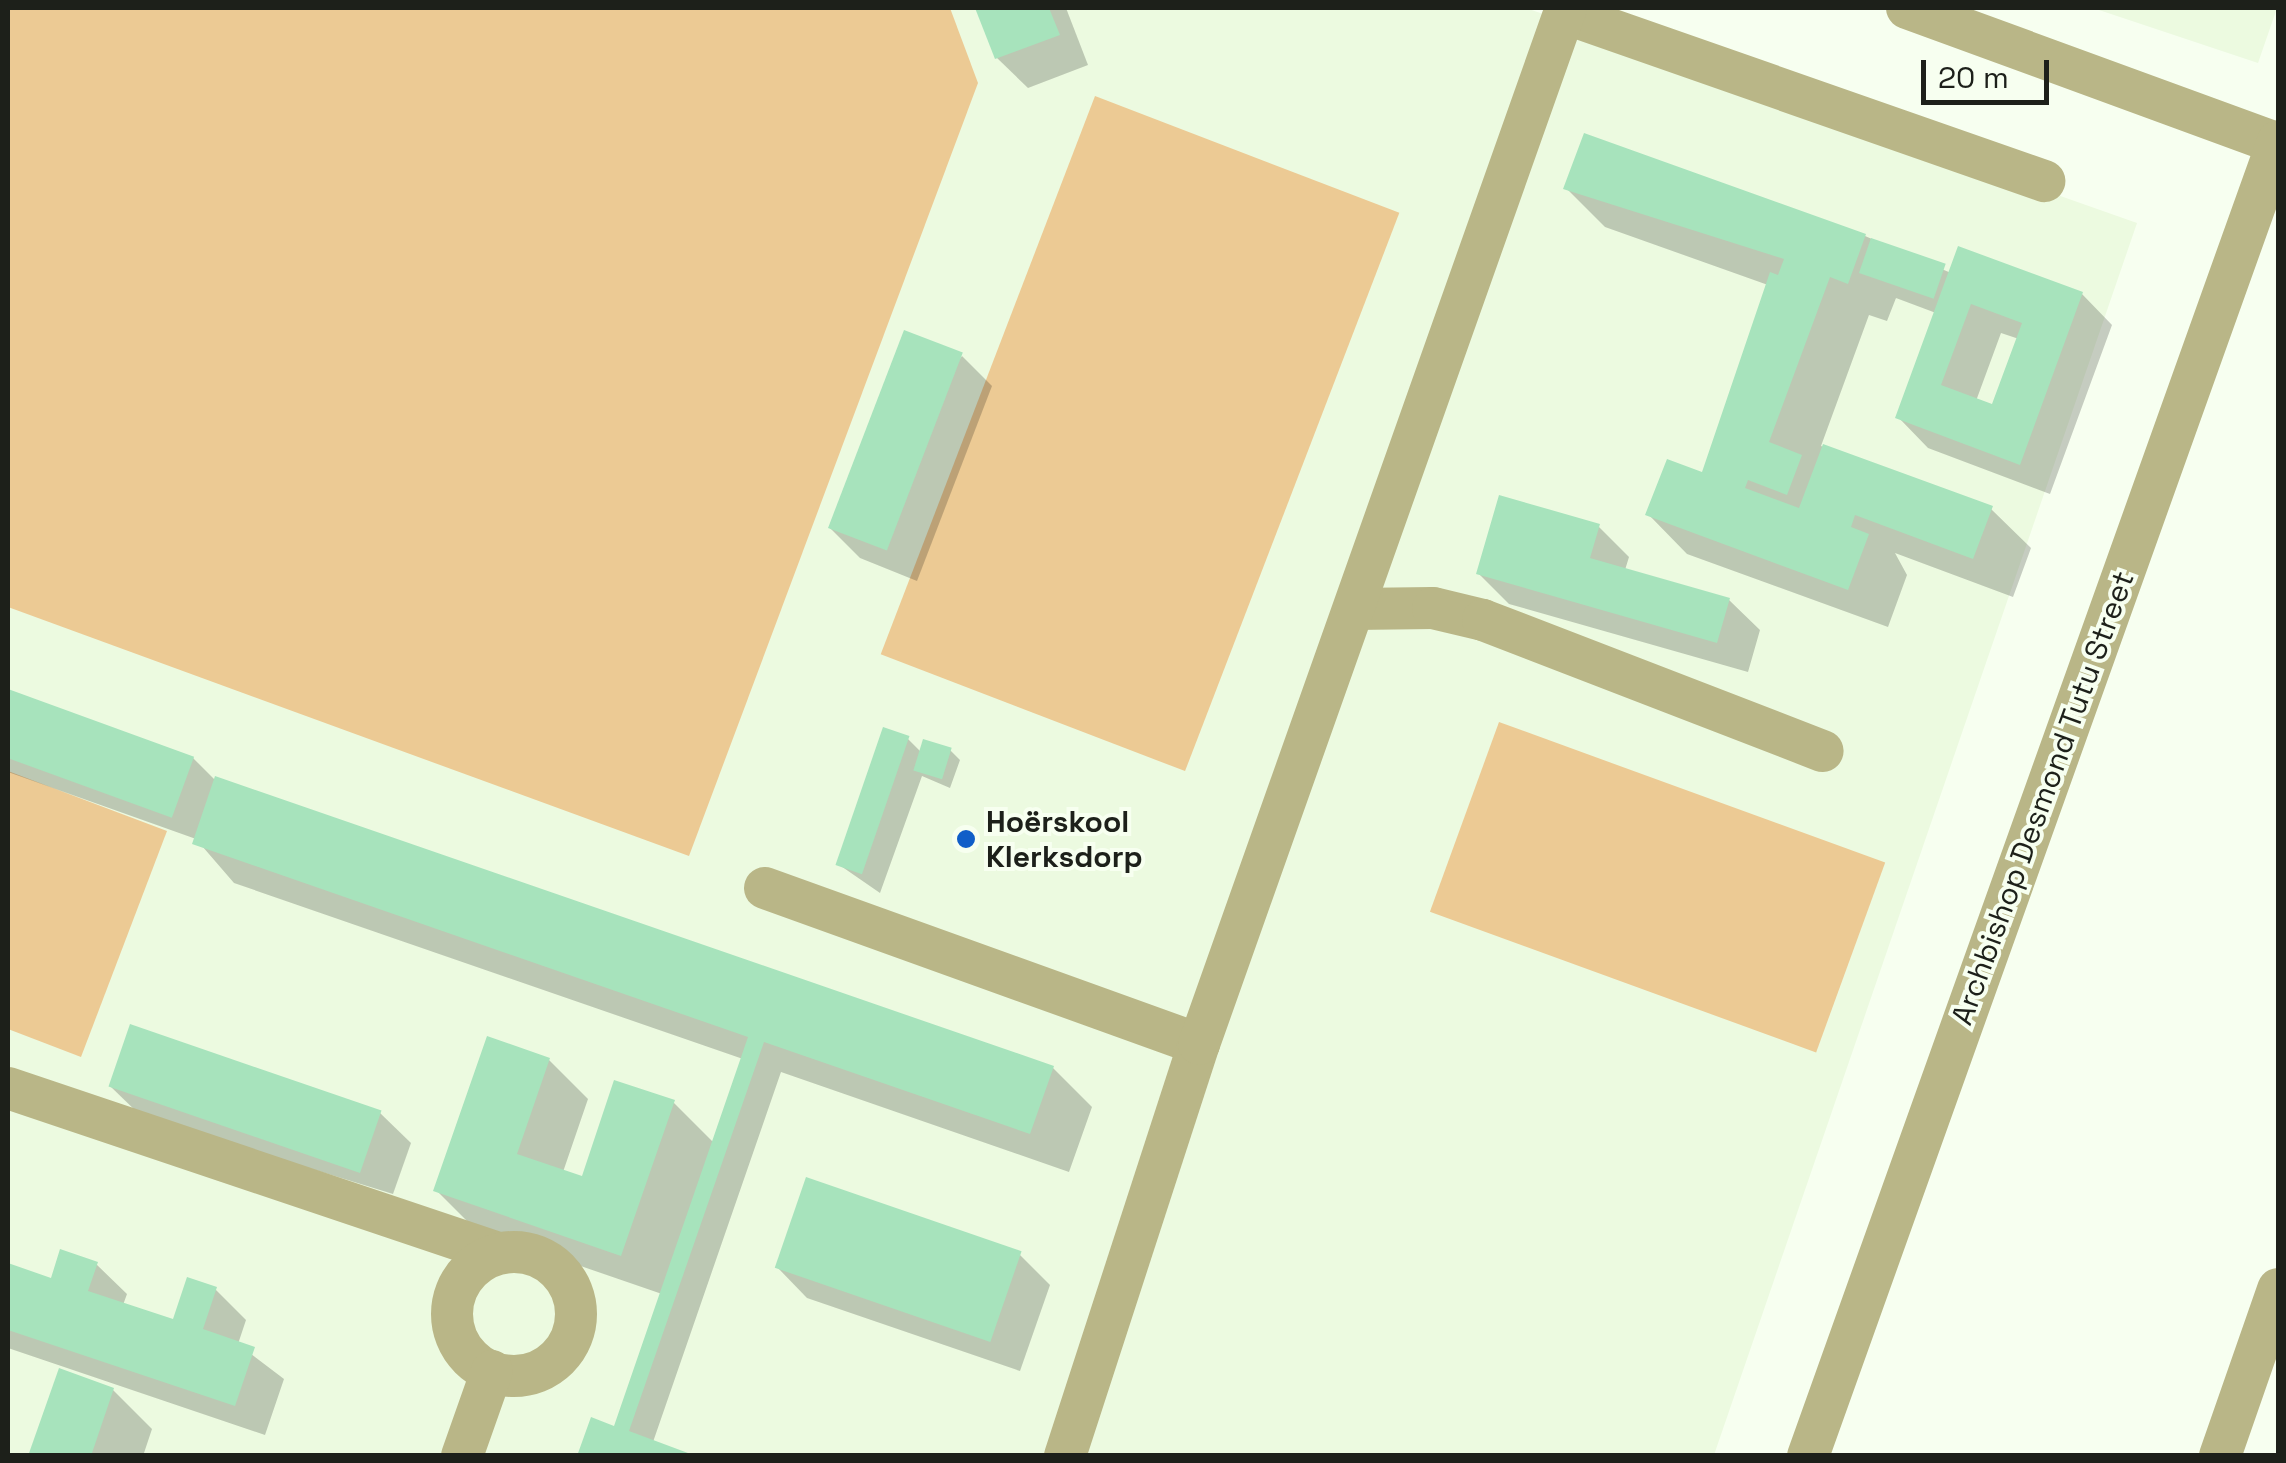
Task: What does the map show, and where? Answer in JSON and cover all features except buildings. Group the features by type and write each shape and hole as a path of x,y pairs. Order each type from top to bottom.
{"street":[{"path":"1907,8 2278,143"},
{"path":"1065,1456 1198,1044 1565,10 2044,181"},
{"name":"Archbishop Desmond Tutu Street","path":"1808,1456 2278,143"},
{"path":"1354,608 1433,608 1484,620 1824,750"},
{"path":"765,888 1198,1044"},
{"path":"8,1088 498,1253 552,1262 578,1309 559,1360 536,1374 492,1371 469,1359 451,1319 463,1277 498,1253"},
{"path":"2220,1456 2278,1288"},
{"path":"462,1456 492,1371"}],"shaded area":[{"name":"Hoërskool Klerksdorp","path":"8,8 1526,8 2137,223 1714,1455 8,1456"},
{"path":"8,8 950,8 978,83 689,856 8,607"},
{"path":"2093,8 2277,8 2258,63"},
{"path":"1095,96 1399,213 1185,771 881,654"},
{"path":"1499,722 1885,863 1816,1052 1430,912"},
{"path":"8,771 167,831 81,1057 8,1029"}],"place":[{"name":"Hoërskool Klerksdorp","path":"966,839"}]}
